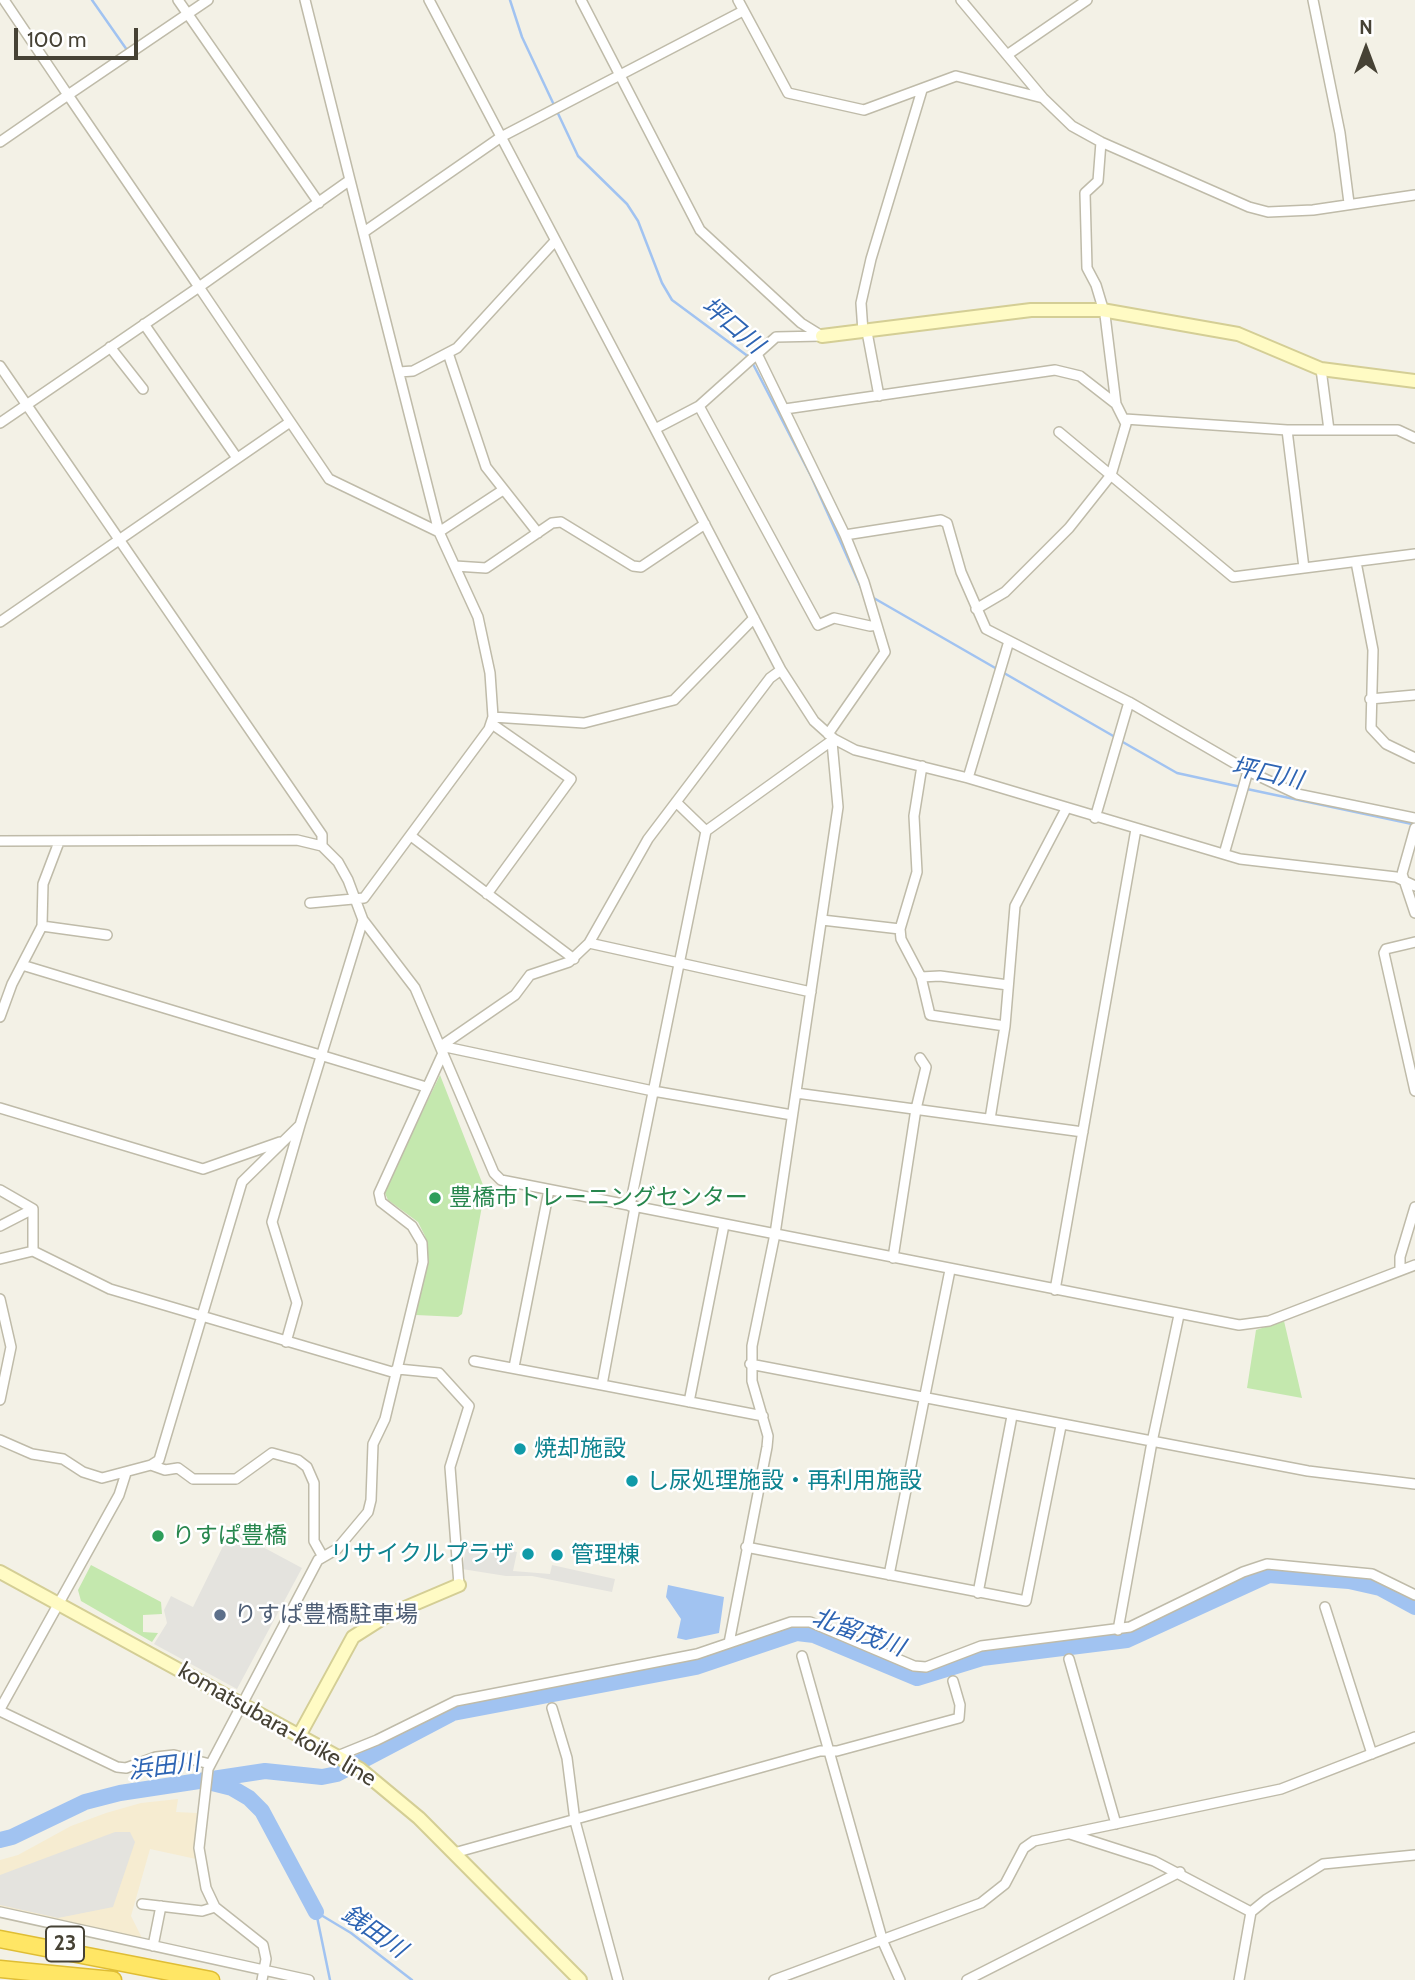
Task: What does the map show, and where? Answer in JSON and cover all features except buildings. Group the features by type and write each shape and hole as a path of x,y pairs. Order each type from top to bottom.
{"highway":[{"name":"23","path":"0,1929 82,1948 128,1964"},
{"name":"23","path":"0,1939 103,1960"},
{"name":"23","path":"0,1947 103,1960 211,1980"},
{"name":"23","path":"0,1969 113,1980"}],"street":[{"path":"4,0 329,478 439,532"},
{"path":"178,0 319,204"},
{"path":"0,142 208,0"},
{"path":"305,0 439,532 472,602 485,643 493,720 364,898 310,903"},
{"path":"429,0 781,670 803,708 831,738 855,750 968,778 1240,859 1396,877 1415,886"},
{"path":"581,0 700,230 801,323 822,336"},
{"path":"738,0 788,93 864,110 956,76 1043,98"},
{"path":"961,0 1043,98 1072,126 1101,142 1249,207 1268,212 1312,211 1349,203 1415,195"},
{"path":"1007,55 1087,0"},
{"path":"1313,0 1338,121 1349,203"},
{"path":"364,232 501,137 743,11"},
{"path":"879,396 861,303 871,259 922,90"},
{"path":"1101,142 1098,181 1084,193 1087,268 1097,285 1116,404"},
{"path":"0,423 200,287 350,180"},
{"path":"399,372 413,371 457,348 555,241"},
{"path":"655,429 699,406 776,337 865,332 1031,310 1102,310 1238,334 1321,369 1415,380"},
{"path":"144,324 237,458"},
{"path":"110,347 143,389"},
{"path":"448,353 486,467 538,533"},
{"path":"602,1385 653,1091 706,831 831,738 884,657 868,594 845,535 785,409 754,359"},
{"path":"0,366 322,835 322,846"},
{"path":"1321,369 1329,430"},
{"path":"785,409 1055,370 1080,376 1116,404 1125,419 1111,475 1049,552 1005,592 976,609"},
{"path":"699,406 818,625 834,618 870,626 877,625"},
{"path":"1125,419 1287,430 1398,430 1415,438"},
{"path":"0,622 290,422"},
{"path":"1287,430 1304,568"},
{"path":"1059,432 1233,577 1415,554"},
{"path":"439,532 503,489"},
{"path":"845,535 941,520 947,523 961,572 986,629 1129,702 1248,771 1297,794 1415,818"},
{"path":"455,565 486,568 552,523 561,523 633,566 641,567 705,524"},
{"path":"1356,562 1373,650 1370,717 1376,735 1386,744 1415,758"},
{"path":"493,720 584,723 674,700 754,618"},
{"path":"968,778 1009,641"},
{"path":"263,1975 263,1945 215,1907 201,1868 199,1849 204,1799 209,1767 318,1560 337,1549 368,1512 371,1500 373,1444 385,1419 423,1262 422,1243 412,1226 381,1202 379,1193 442,1050 515,995 530,975 574,959 589,943 648,839 770,678 781,670"},
{"path":"1370,699 1415,696"},
{"path":"1095,818 1129,702"},
{"path":"487,894 571,779 493,720"},
{"path":"729,1643 767,1447 763,1416 750,1364 775,1234 838,807 831,738"},
{"path":"922,766 914,816 917,872 900,929 901,939 921,977 930,1015 1005,1026"},
{"path":"1224,854 1248,771"},
{"path":"676,802 706,831"},
{"path":"990,1119 1005,1026 1017,897 1066,809"},
{"path":"1415,828 1403,880 1415,913"},
{"path":"1055,1290 1136,829"},
{"path":"411,836 574,959"},
{"path":"0,841 297,840 322,846 338,863 363,920 415,988 494,1173 501,1180 1239,1325 1254,1324 1415,1265"},
{"path":"0,1017 42,926 43,884 59,842"},
{"path":"285,1342 297,1303 272,1222 363,920"},
{"path":"822,920 900,929"},
{"path":"42,926 107,935"},
{"path":"1415,942 1386,949 1384,953 1415,1091"},
{"path":"589,943 811,992"},
{"path":"22,965 426,1087"},
{"path":"921,977 940,976 1008,985"},
{"path":"442,1050 792,1115"},
{"path":"893,1258 916,1109 926,1067 920,1058"},
{"path":"796,1093 1083,1132"},
{"path":"0,1108 203,1169 280,1142"},
{"path":"0,1440 32,1454 63,1459 97,1477 125,1473 159,1460 242,1182 300,1125"},
{"path":"0,1190 33,1209"},
{"path":"514,1367 549,1190"},
{"path":"1401,1270 1401,1257 1415,1207"},
{"path":"33,1209 33,1251"},
{"path":"0,1226 33,1209"},
{"path":"689,1402 724,1224"},
{"path":"0,1259 33,1251 110,1290 392,1372 398,1369 439,1373 469,1406 452,1458 450,1476 459,1585 386,1616 366,1626 353,1637 300,1734"},
{"path":"889,1576 950,1269"},
{"path":"0,1299 11,1347 0,1400"},
{"path":"1118,1630 1152,1442 1179,1315"},
{"path":"474,1361 763,1416"},
{"path":"750,1364 1308,1472 1415,1484"},
{"path":"978,1593 1012,1416"},
{"path":"746,1548 1026,1601 1061,1426"},
{"path":"150,1465 165,1470 178,1468 194,1479 236,1479 257,1461 272,1453 298,1460 307,1467 314,1483 314,1541 323,1557"},
{"path":"125,1473 119,1494 61,1604 0,1710 117,1767 125,1769 156,1757 174,1755 209,1767"},
{"path":"342,1757 456,1701 697,1654 791,1622 810,1622 914,1666 926,1667 981,1646 1130,1627 1243,1572 1267,1564 1373,1574 1415,1595"},
{"name":"komatsubara-koike line","path":"0,1572 360,1769 392,1792 580,1980"},
{"path":"1325,1607 1372,1754"},
{"path":"802,1656 883,1941 900,1980"},
{"path":"1069,1659 1116,1824"},
{"path":"454,1853 959,1718 960,1706 953,1681"},
{"path":"552,1709 567,1758 575,1821 618,1980"},
{"path":"774,1980 981,1903 1005,1884 1024,1848 1043,1838 1281,1789 1415,1737"},
{"path":"1069,1833 1180,1872 1251,1912"},
{"path":"1239,1980 1251,1912 1267,1899 1323,1864 1415,1856"},
{"path":"967,1980 1180,1872"},
{"path":"142,1904 202,1911 215,1907"},
{"path":"152,1945 161,1906"},
{"path":"0,1912 78,1933 152,1945 263,1975 309,1980"}],"shaded area":[{"name":"りすぱ豊橋駐車場","path":"231,1530 302,1568 237,1689 154,1644 167,1623 164,1610 171,1596 193,1607"},
{"path":"467,1544 517,1552 513,1571 550,1574 552,1565 615,1579 612,1592 532,1576 506,1576 462,1569"},
{"path":"178,1799 176,1812 197,1813 194,1846 196,1859 150,1849 131,1916 143,1940 0,1910 0,1860 18,1855 71,1826 106,1813 141,1803"},
{"path":"115,1832 130,1832 135,1842 113,1907 58,1918 0,1905 0,1875"}],"green space":[{"name":"豊橋市トレーニングセンター","path":"440,1075 485,1190 462,1314 458,1317 416,1315 428,1251 425,1236 418,1222 388,1200 384,1191"},
{"path":"1284,1321 1302,1398 1247,1388 1256,1330"},
{"path":"91,1565 161,1602 162,1614 143,1615 143,1632 158,1633 152,1642 81,1601 78,1590"}],"water":[{"path":"668,1585 724,1597 719,1633 686,1640 677,1638 681,1619 666,1597"}],"waterway":[{"path":"92,0 127,50"},
{"name":"坪口川","path":"510,0 522,37 578,156 627,204 638,221 662,283 672,300 749,357"},
{"name":"坪口川","path":"752,362 811,476 863,592"},
{"name":"坪口川","path":"872,597 997,669"},
{"name":"坪口川","path":"1004,673 1115,737"},
{"name":"坪口川","path":"1121,741 1177,773 1241,787"},
{"name":"坪口川","path":"1247,789 1412,824"},
{"name":"北留茂川","path":"0,1840 12,1837 85,1802 120,1793 265,1771 322,1777 337,1774 453,1713 696,1667 797,1633 814,1635 917,1678 982,1658 1127,1640 1269,1575 1349,1581 1380,1588 1415,1607"},
{"name":"浜田川","path":"212,1783 232,1788 249,1798 262,1811 316,1912"},
{"name":"銭田川","path":"316,1912 351,1933 412,1980"},
{"path":"316,1912 330,1980"}],"place":[{"name":"豊橋市トレーニングセンター","path":"435,1198"},
{"name":"焼却施設","path":"520,1449"},
{"name":"し尿処理施設・再利用施設","path":"632,1481"},
{"name":"りすぱ豊橋","path":"158,1536"},
{"name":"リサイクルプラザ","path":"528,1554"},
{"name":"管理棟","path":"557,1555"},
{"name":"りすぱ豊橋駐車場","path":"220,1615"}]}
